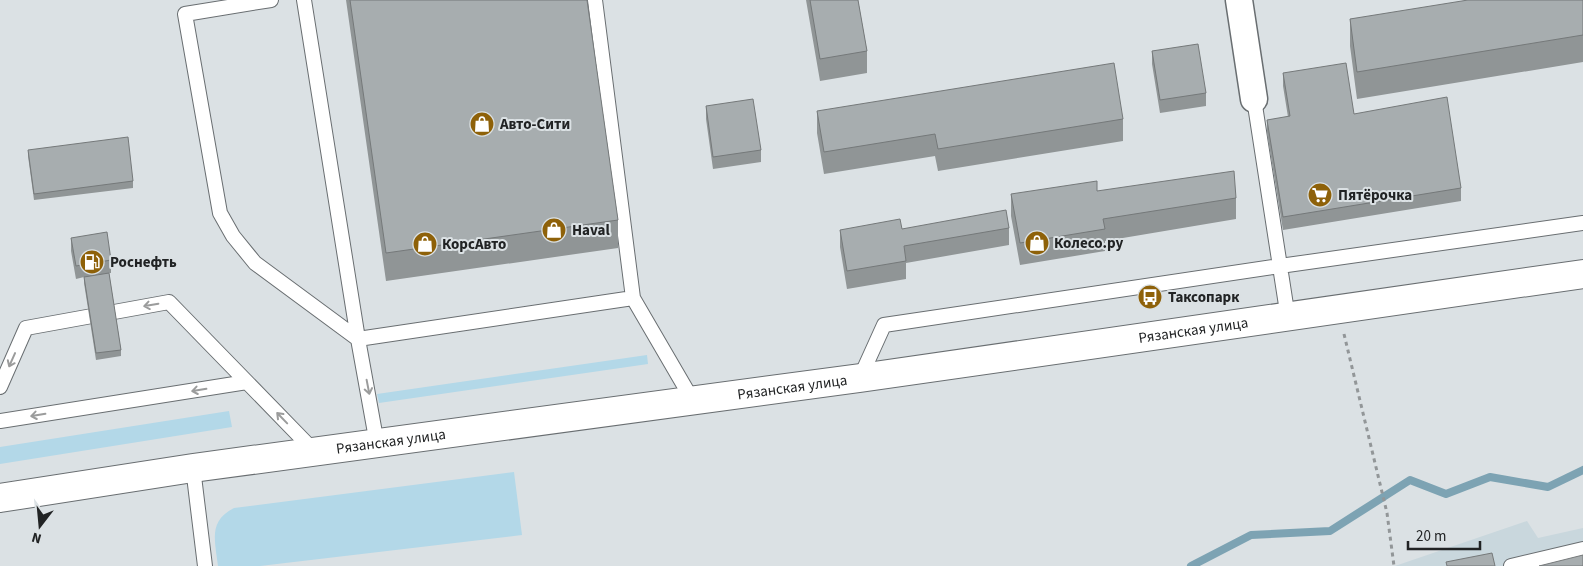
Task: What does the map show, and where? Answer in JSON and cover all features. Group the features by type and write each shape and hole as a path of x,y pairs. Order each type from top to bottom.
{"main road":[{"name":"Рязанская улица","path":"0,498 193,468 316,453 860,378 1288,318 1583,274"}],"street":[{"path":"1244,1 1254,99"}],"lane":[{"path":"271,0 185,14 220,212 233,236 255,263 358,339 633,298"},
{"path":"304,0 358,339 377,444"},
{"path":"595,0 633,298 693,401"},
{"path":"1254,99 1288,318"},
{"path":"860,378 884,325 1583,223"},
{"path":"0,387 26,328 169,302 316,453"},
{"path":"0,422 247,382"},
{"path":"193,468 205,566"},
{"path":"1510,566 1583,549"}],"path":[{"path":"1344,332 1387,513 1394,566"}],"shaded area":[{"path":"647,355 648,364 379,403 377,394"},
{"path":"229,411 232,427 0,464 0,447"},
{"path":"514,472 522,535 260,566 218,566 215,540 217,525 226,513 234,508"},
{"path":"1527,521 1538,538 1583,528 1583,566 1395,566"}],"building":[{"name":"Авто-Сити","path":"350,0 587,0 618,220 386,253"},
{"path":"810,0 858,0 867,51 820,59"},
{"path":"1468,0 1583,0 1583,35 1357,72 1350,19"},
{"path":"1198,44 1206,93 1160,100 1152,51"},
{"path":"1114,63 1123,119 938,149 935,134 824,152 817,111"},
{"path":"1346,63 1354,114 1447,97 1461,188 1283,217 1267,120 1290,116 1283,73"},
{"path":"753,99 761,150 713,157 706,106"},
{"path":"128,137 133,181 34,194 28,150"},
{"path":"1234,171 1236,198 1103,219 1105,229 1020,243 1011,194 1097,181 1097,191"},
{"path":"1006,210 1009,228 904,246 906,261 847,271 840,230 900,219 902,229"},
{"path":"107,232 111,260 76,266 71,238"},
{"path":"109,273 121,350 96,353 84,277"},
{"path":"1492,553 1495,566 1447,566 1446,562"},
{"path":"1583,555 1583,566 1539,566"}],"waterway":[{"path":"1191,566 1251,535 1330,531 1410,480 1446,494 1490,477 1548,487 1583,470"}],"place":[{"name":"Авто-Сити","path":"482,124"},
{"name":"Пятёрочка","path":"1320,195"},
{"name":"Haval","path":"554,230"},
{"name":"Колесо.ру","path":"1037,243"},
{"name":"КорсАвто","path":"425,244"},
{"name":"Роснефть","path":"92,262"},
{"name":"Таксопарк","path":"1150,297"}]}
